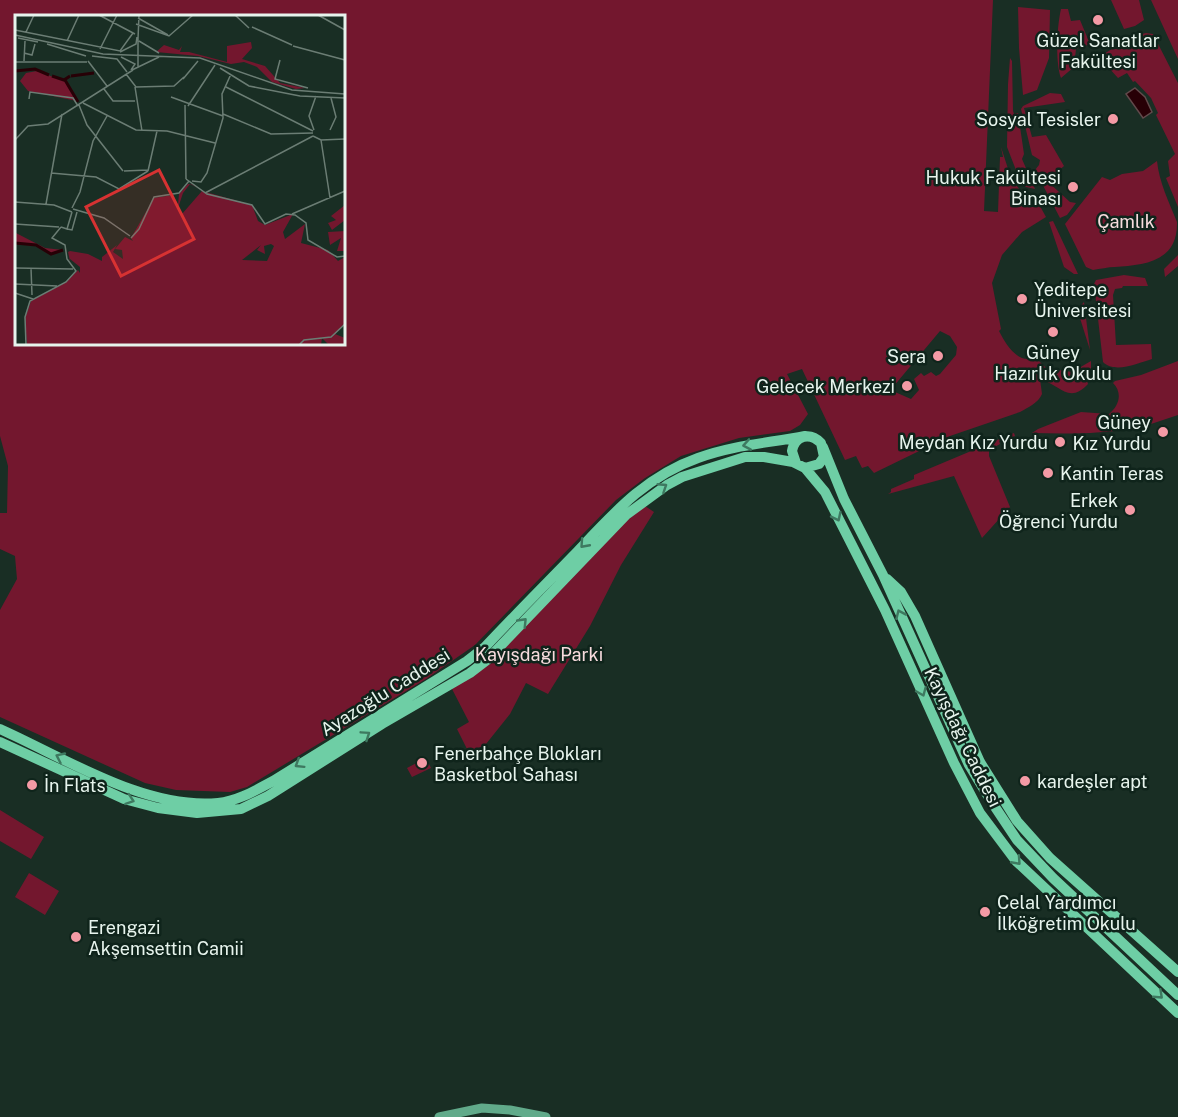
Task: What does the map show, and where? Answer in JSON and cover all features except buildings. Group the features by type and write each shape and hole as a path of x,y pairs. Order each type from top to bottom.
{"main road":[{"path":"805,436 814,437 823,447 825,453 822,461 815,467 801,466 792,456 793,446 805,436"},
{"name":"Ayazoğlu Caddesi","path":"0,729 141,794 191,802 219,803 240,797 273,781 467,661 485,647 606,520 644,487 670,470 697,458 750,444 805,436"},
{"name":"Kayışdağı Caddesi","path":"823,447 844,499 883,575 969,765 1017,840 1053,878 1178,995"},
{"name":"Ayazoğlu Caddesi","path":"0,742 124,799 140,804 197,813 241,809 268,796 382,724 470,673 487,660 626,515 667,484 698,471 745,457 764,457 801,466"},
{"name":"Kayışdağı Caddesi","path":"801,466 825,492 885,610 954,763 980,813 1016,861 1178,1013"},
{"path":"883,575 901,592 915,616 980,762 1017,821 1050,858 1178,972"}],"street":[{"path":"439,1117 482,1108 510,1110 546,1117"}],"green space":[{"path":"0,0 993,0 984,211 998,212 1000,157 1003,157 1001,147 1011,178 1020,190 1035,197 1046,217 1022,232 1002,255 992,283 1001,329 999,331 1015,354 1024,359 1037,359 1046,368 1072,372 1091,361 1088,384 1075,393 1069,393 1040,379 1042,394 1036,402 1020,412 950,436 874,473 868,466 862,468 856,456 845,460 802,369 787,374 808,414 800,425 790,431 739,438 681,456 645,478 616,500 475,645 426,679 247,787 230,792 176,790 145,783 0,717 0,610 17,579 15,556 0,549 0,513 7,513 8,466 0,436","holes":["940,331 950,336 957,347 956,355 940,374 936,376 931,372 924,376 921,373 914,379 919,390 911,399 895,392 893,387"]},
{"path":"1111,0 1139,0 1144,20 1124,29"},
{"path":"1151,0 1178,0 1178,59"},
{"path":"1018,7 1050,10 1049,58 1037,90 1023,95 1019,48"},
{"path":"1061,9 1068,9 1071,21 1080,20 1090,44 1076,49 1074,67 1061,78 1057,44"},
{"path":"1146,33 1153,34 1178,83 1178,207 1166,178 1170,176 1168,161 1175,154 1156,115 1158,113 1151,98 1135,81 1133,82 1127,73 1118,78 1099,57 1131,37"},
{"path":"1010,58 1012,61 1013,111 1014,114 1018,113 1024,154 1022,159 1035,189 1021,183 1007,147"},
{"path":"1050,93 1061,94 1065,102 1024,108 1032,137 1046,135 1064,166 1047,181 1070,202 1076,203 1067,215 1060,218 1035,170 1040,160 1032,155 1021,109"},
{"name":"Çamlık","path":"1157,161 1162,184 1177,222 1176,236 1172,246 1165,254 1147,263 1093,270 1086,267 1065,224 1102,177 1110,180 1122,174 1143,171"},
{"path":"1053,221 1078,274 1064,267 1049,222"},
{"path":"1178,255 1178,266 1165,277 1164,269"},
{"path":"1124,275 1145,278 1148,286 1123,286 1115,289 1113,295 1116,345 1151,344 1152,359 1114,367 1103,362 1094,284 1096,280"},
{"path":"1084,302 1090,350 1079,315 1063,314 1063,312 1077,310"},
{"path":"1178,361 1178,415 1124,430 1032,433 1081,412 1109,414 1115,407 1119,395 1113,383 1115,381 1141,375"},
{"path":"1014,433 1015,436 999,441 1000,444 989,450 989,456 1010,507 982,538 954,476 888,494 891,489 914,479 914,475"},
{"name":"Kayışdağı Parki","path":"645,506 654,512 621,565 590,626 548,694 526,683 510,714 486,744 469,753 457,729 469,722 452,689 622,524"},
{"name":"Fenerbahçe Blokları Basketbol Sahası","path":"426,758 431,768 412,777 407,768"},
{"path":"0,810 44,837 31,859 0,841"},
{"path":"29,873 59,891 45,915 15,897"}],"shaded area":[{"path":"1135,88 1145,97 1152,112 1143,118 1126,94"}],"place":[{"name":"Güzel Sanatlar Fakültesi","path":"1098,20"},
{"name":"Sosyal Tesisler","path":"1113,119"},
{"name":"Hukuk Fakültesi Binası","path":"1073,187"},
{"name":"Yeditepe Üniversitesi","path":"1022,299"},
{"name":"Güney Hazırlık Okulu","path":"1053,332"},
{"name":"Sera","path":"938,356"},
{"name":"Gelecek Merkezi","path":"907,386"},
{"name":"Güney Kız Yurdu","path":"1163,432"},
{"name":"Meydan Kız Yurdu","path":"1060,442"},
{"name":"Kantin Teras","path":"1048,473"},
{"name":"Erkek Öğrenci Yurdu","path":"1130,510"},
{"name":"Fenerbahçe Blokları Basketbol Sahası","path":"422,763"},
{"name":"kardeşler apt","path":"1025,781"},
{"name":"İn Flats","path":"32,785"},
{"name":"Celal Yardımcı İlköğretim Okulu","path":"985,912"},
{"name":"Erengazi Akşemsettin Camii","path":"76,937"}]}
